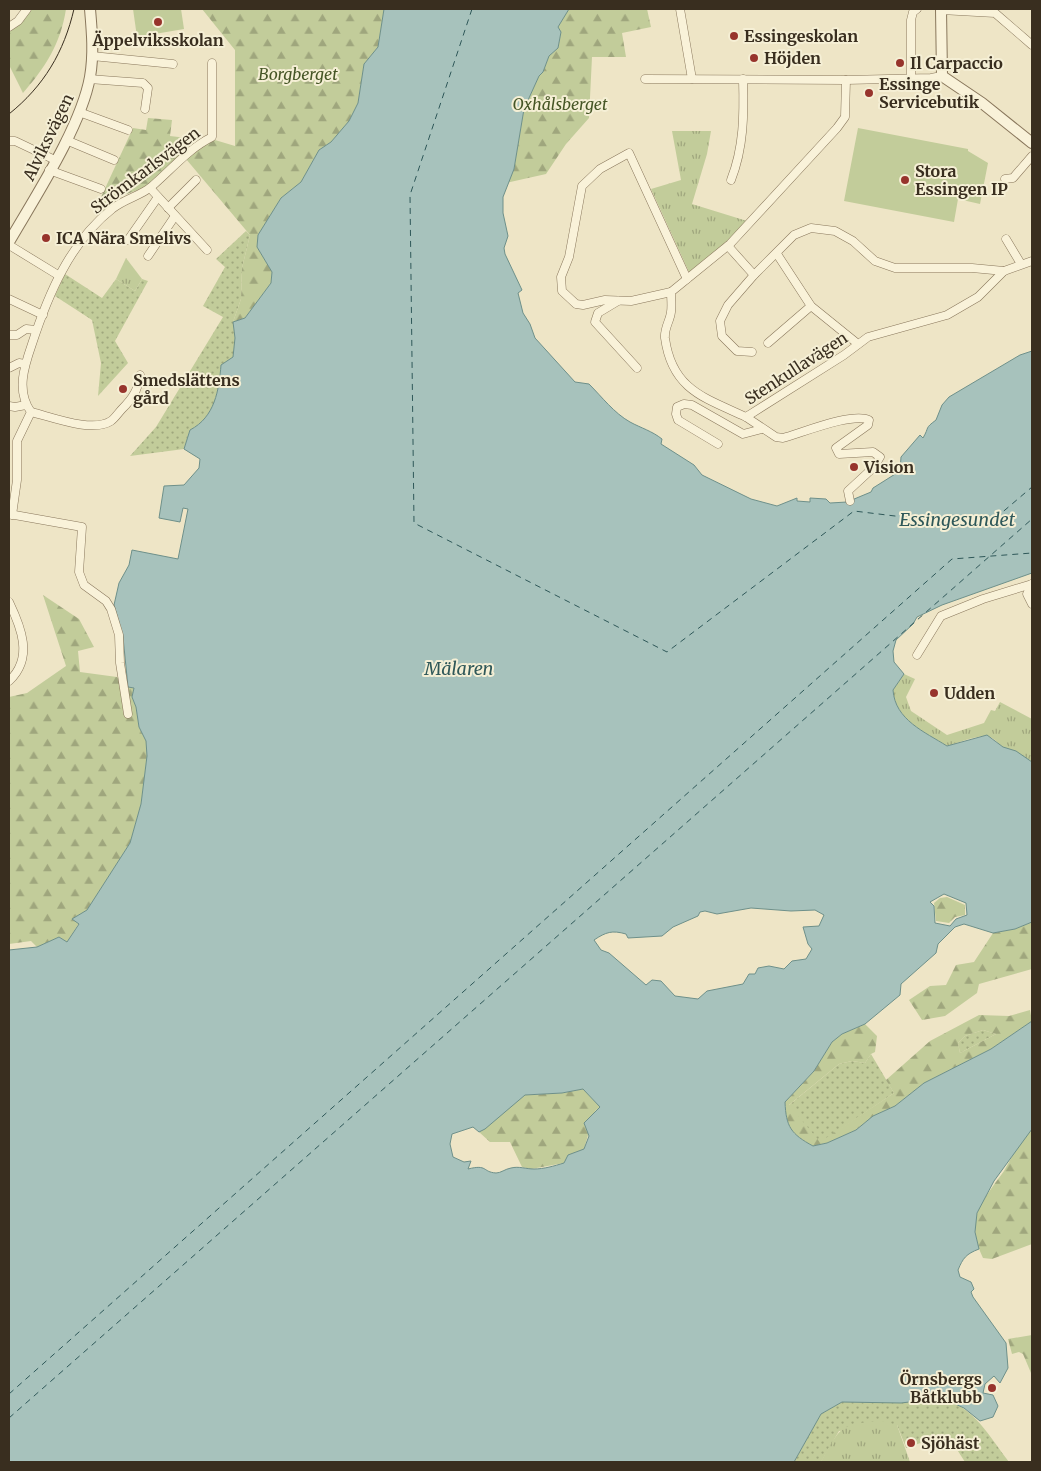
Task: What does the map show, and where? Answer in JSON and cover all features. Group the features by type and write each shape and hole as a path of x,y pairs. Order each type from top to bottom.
{"street":[{"path":"9,27 18,21 28,9"},
{"name":"Alviksvägen","path":"9,242 66,140 79,112 89,79 92,56 90,9"},
{"path":"680,9 692,79"},
{"path":"911,78 911,20 913,12 917,9"},
{"path":"942,76 941,9 996,13 1032,45"},
{"path":"92,56 173,64"},
{"name":"Strömkarlsvägen","path":"28,409 21,387 25,364 36,330 58,275 77,248 111,210 124,200 150,188 194,146 212,136 212,63"},
{"path":"645,79 846,80 942,76 975,97 1032,143"},
{"path":"89,79 143,83 148,88 145,109"},
{"path":"731,180 744,128 743,79"},
{"path":"687,279 629,153 600,169 582,186 569,257 561,284 567,298 576,304 620,300 631,301 671,292 728,246 841,122 845,117 846,80"},
{"path":"79,112 128,130"},
{"path":"9,141 15,140 55,160"},
{"path":"66,140 114,160"},
{"path":"1005,180 1013,178 1032,156"},
{"path":"49,170 101,189"},
{"path":"168,208 196,180"},
{"path":"150,188 207,250"},
{"path":"128,240 158,197"},
{"path":"148,256 176,216"},
{"path":"752,352 737,351 728,344 722,336 720,321 728,305 754,274 777,254 794,235 811,228 835,231 853,241 875,261 895,268 1004,270"},
{"path":"1006,239 1021,264"},
{"path":"9,242 58,275"},
{"path":"728,246 754,274"},
{"path":"777,254 811,306 858,344"},
{"name":"Stenkullavägen","path":"671,292 671,312 666,325 665,337 678,375 684,384 694,392 746,417 868,337 946,315 978,297 1004,270 1032,261"},
{"path":"9,298 43,315"},
{"path":"620,300 598,313 595,322 637,368"},
{"path":"768,343 811,306"},
{"path":"9,335 17,335 26,328 36,330"},
{"path":"9,368 19,363 25,364"},
{"path":"9,406 28,409 77,424 98,425 112,420 133,398 138,389 140,375"},
{"path":"718,444 678,420 676,414 677,407 684,404 692,405 743,434 762,429"},
{"path":"28,409 17,441 17,480 10,515 82,527 79,572 84,585 106,602 111,609 119,635 120,663 128,714"},
{"path":"746,417 776,437 783,438 850,419 865,418 869,420 868,425 836,448 839,454 873,452 880,457 874,467 848,491 850,501"},
{"path":"9,443 17,441"},
{"path":"917,655 941,616 1032,584"},
{"path":"1030,601 1028,590 1032,584"},
{"path":"1013,590 1030,601"},
{"path":"9,602 24,642 19,666 9,681"}],"green space":[{"path":"30,9 66,9 60,33 51,54 23,93 9,65 9,30 27,16"},
{"path":"133,9 181,9 184,29 137,37"},
{"name":"Borgberget","path":"202,9 384,9 378,47 364,64 358,103 349,121 331,142 319,150 301,182 281,198 258,235 257,247 272,272 271,283 245,318 233,322 241,299 242,268 250,235 186,159 196,148 215,140 235,146 235,50"},
{"name":"Oxhålsberget","path":"569,9 647,9 651,27 622,33 626,57 592,57 589,118 566,144 546,174 506,183 514,169 524,109 549,56 558,48 561,32 558,27"},
{"path":"148,118 172,120 170,136 187,138 191,145 146,187 124,195 102,212 96,208 133,128 146,130"},
{"name":"Stora Essingen IP","path":"858,128 968,149 968,151 988,163 980,204 958,199 954,222 844,201"},
{"path":"672,131 711,131 707,154 692,204 747,221 723,246 689,272 651,189 681,180"},
{"path":"246,231 250,235 242,268 241,299 233,322 235,338 233,358 221,365 217,394 210,411 198,425 190,430 184,449 130,456 156,427 223,317 203,306 225,267 216,259"},
{"path":"126,258 142,279 135,291 116,279"},
{"path":"65,274 102,298 116,279 135,291 142,279 148,281 115,341 128,363 98,396 101,363 92,320 55,296"},
{"path":"43,595 79,619 94,647 78,651 80,672 117,677 128,687 134,688 132,697 136,707 139,727 146,741 147,756 141,804 130,843 87,910 72,919 79,923 67,942 59,937 37,947 31,941 9,944 9,697 27,693 66,666"},
{"path":"904,674 915,679 906,697 911,711 947,735 984,723 991,710 995,711 1000,702 1032,719 1032,762 1003,747 988,736 977,737 947,746 912,724 899,709 893,690"},
{"path":"947,897 965,905 965,915 955,917 949,923 936,921 934,903 940,898"},
{"path":"1032,922 1032,969 979,984 977,993 945,1016 922,1020 909,1000 930,986 946,985 956,965 974,962 993,933 1015,929"},
{"path":"1030,1010 1032,1021 991,1049 924,1083 895,1106 873,1116 856,1130 827,1143 813,1146 799,1138 788,1124 785,1102 814,1071 832,1042 842,1034 865,1024 877,1036 875,1052 871,1054 865,1063 852,1061 839,1064 789,1105 820,1142 894,1093 886,1080 930,1041 979,1015 1009,1016","holes":["983,1030 996,1034 960,1053 958,1043 965,1036"]},
{"path":"983,1030 996,1034 960,1053 958,1043 965,1036"},
{"path":"871,1054 894,1093 820,1143 788,1106 839,1064 852,1061 865,1063"},
{"path":"583,1089 600,1107 595,1111 584,1149 569,1155 564,1163 531,1169 522,1167 510,1142 490,1142 479,1132 525,1095 562,1093"},
{"path":"1032,1129 1032,1244 992,1259 983,1258 975,1232 975,1221 978,1211 1020,1143"},
{"path":"1032,1335 1031,1373 1023,1354 1019,1352 1012,1354 1008,1339"},
{"path":"942,1398 964,1409 972,1416 988,1433 1009,1462 965,1462 956,1448 935,1438 906,1448 897,1425 839,1431 821,1462 794,1462 821,1414 842,1402"},
{"path":"882,1421 897,1425 910,1462 821,1462 833,1441 843,1429 858,1424"}],"water":[{"name":"Mälaren","path":"384,9 569,9 558,27 561,32 558,48 549,56 524,109 514,169 503,197 503,213 508,236 504,248 505,254 522,290 518,293 523,313 530,324 535,338 575,382 589,384 619,414 630,422 658,436 662,439 661,444 694,465 702,475 751,499 777,506 797,498 797,501 810,502 810,498 826,499 830,503 847,502 871,492 873,488 900,471 901,457 920,435 923,438 928,426 936,420 942,405 949,397 1020,355 1032,351 1032,573 942,605 917,617 913,624 896,640 893,651 894,662 904,674 893,690 899,709 905,717 912,724 947,746 987,735 1003,747 1016,751 1032,762 1032,922 1015,929 993,933 964,924 955,927 938,944 936,953 901,984 900,995 865,1024 842,1034 832,1042 814,1071 785,1102 788,1124 799,1138 813,1146 827,1143 856,1130 873,1116 895,1106 924,1083 991,1049 1032,1021 1032,1129 994,1181 977,1213 975,1232 979,1249 965,1257 958,1270 960,1277 971,1282 974,1289 971,1292 973,1297 1006,1343 1008,1368 1000,1383 994,1376 985,1384 983,1393 993,1395 998,1406 993,1417 980,1421 964,1408 942,1398 901,1403 842,1402 821,1414 794,1462 9,1462 9,950 37,947 59,937 67,942 79,924 72,919 87,910 130,843 141,804 147,756 146,741 139,727 136,707 132,697 134,688 128,687 123,637 114,605 119,583 129,565 132,550 178,559 188,509 183,508 180,522 159,518 164,486 184,485 199,468 200,459 184,449 190,430 205,418 210,410 217,393 221,365 233,357 235,338 233,322 245,318 271,283 272,272 257,247 258,235 281,198 301,182 319,150 331,142 349,121 358,103 364,64 378,47","holes":["944,894 966,903 967,915 956,919 950,926 935,923 934,906 930,902","751,908 791,911 815,910 824,915 819,926 803,927 808,944 812,949 806,959 792,961 784,969 769,966 758,968 755,974 749,974 743,984 707,991 698,999 675,996 661,981 652,980 646,985 609,953 601,950 594,940 613,932 626,934 628,938 662,936 673,927 698,916 700,912 705,911 717,914","583,1089 600,1107 584,1123 589,1136 584,1149 568,1155 564,1163 538,1169 514,1167 496,1173 479,1167 468,1169 471,1161 464,1162 453,1157 450,1144 452,1134 473,1127 479,1132 485,1129 525,1095 562,1093"]}],"ferry route":[{"path":"472,9 410,195 414,523 667,652 854,511 985,527 1032,487"},
{"path":"9,1418 1032,519"},
{"path":"9,1394 952,559 1032,553"}],"tram line":[{"path":"9,114 33,92 51,67 65,40 74,9"}],"place":[{"name":"Äppelviksskolan","path":"158,22"},
{"name":"Essingeskolan","path":"734,36"},
{"name":"Höjden","path":"754,58"},
{"name":"Il Carpaccio","path":"900,63"},
{"name":"Essinge Servicebutik","path":"869,93"},
{"name":"Stora Essingen IP","path":"905,180"},
{"name":"ICA Nära Smelivs","path":"46,238"},
{"name":"Smedslättens gård","path":"123,389"},
{"name":"Vision","path":"854,467"},
{"name":"Udden","path":"934,693"},
{"name":"Örnsbergs Båtklubb","path":"992,1388"},
{"name":"Sjöhäst","path":"911,1443"}],"water label":[{"name":"Essingesundet","path":"957,520"}]}
